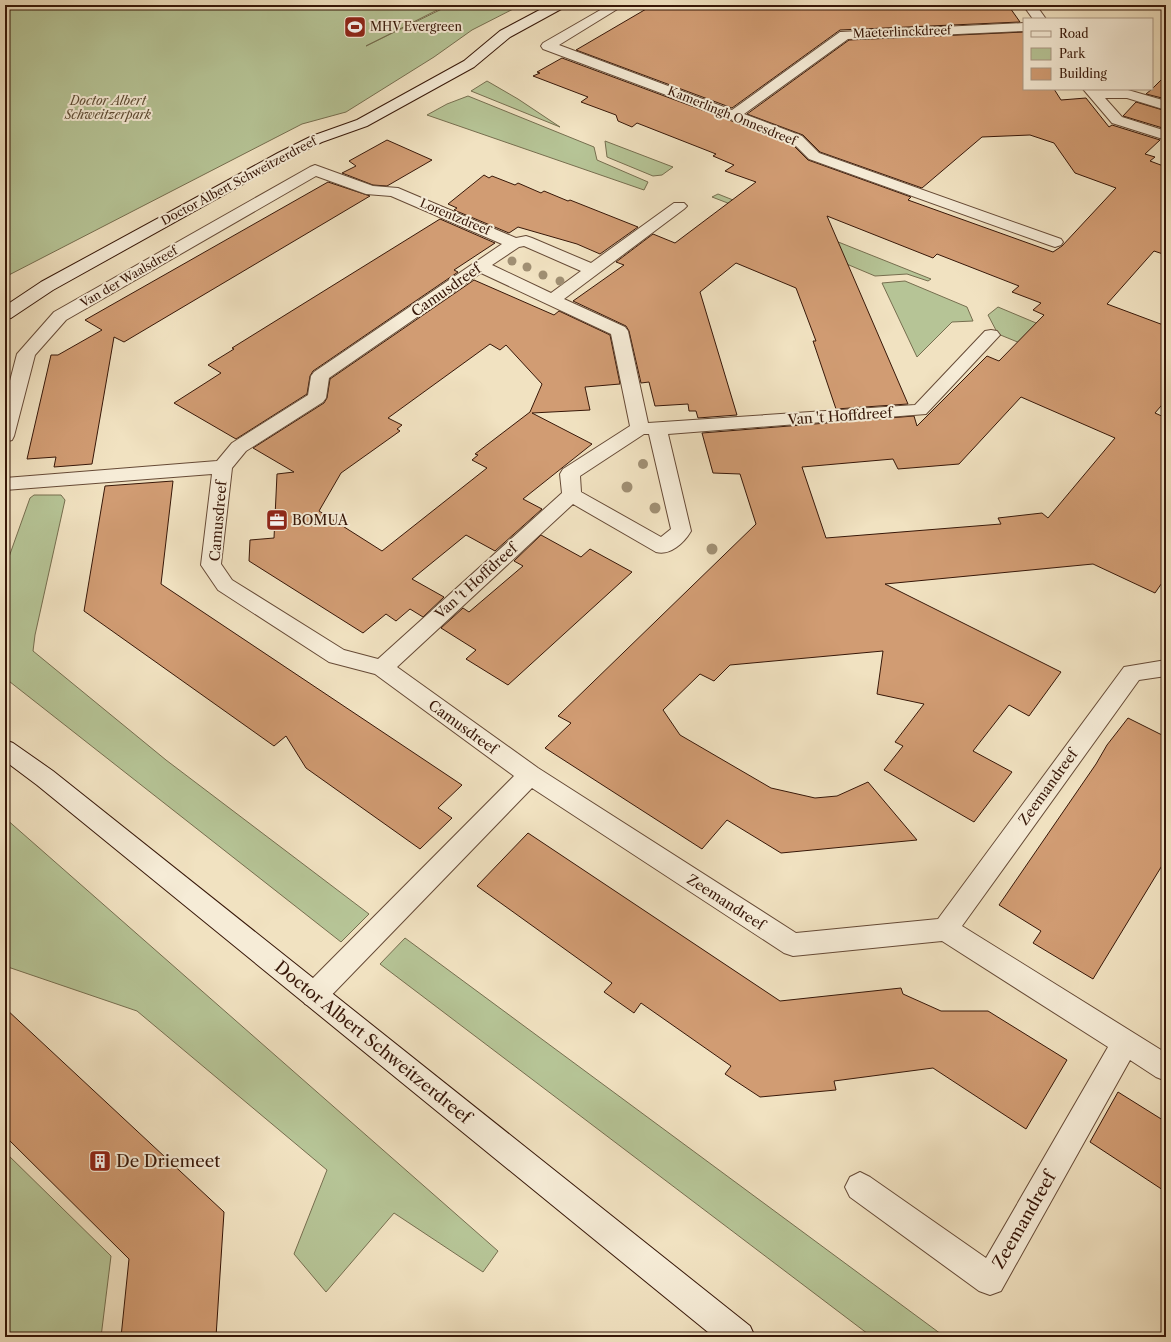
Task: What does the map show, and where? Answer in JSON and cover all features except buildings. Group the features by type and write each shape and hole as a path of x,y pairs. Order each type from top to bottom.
{"street":[{"name":"Doctor Albert Schweitzerdreef","path":"5,314 47,286 283,156 317,140 362,123 469,64 505,34 558,5"},
{"name":"Kamerlingh Onnesdreef","path":"618,5 548,46 797,140 814,156 1055,242"},
{"path":"1029,5 1039,18"},
{"name":"Maeterlinckdreef","path":"734,115 845,35 1023,27"},
{"path":"1092,91 1128,94 1166,106"},
{"path":"1092,91 1117,120 1166,136"},
{"name":"Lorentzdreef","path":"315,170 371,191 393,191 514,243 526,241 592,270"},
{"name":"Van der Waalsdreef","path":"5,436 26,354 60,316 315,170"},
{"path":"552,300 680,206"},
{"name":"Camusdreef","path":"514,243 320,376 317,398 239,447 223,467 211,565 225,585 337,656 382,668 530,775"},
{"path":"480,266 619,331 648,429 681,531 663,547 572,495"},
{"name":"Van 't Hoffdreef","path":"382,668 492,565 572,495 570,474 648,429 920,410 992,335"},
{"path":"5,484 223,467"},
{"name":"Zeemandreef","path":"530,775 792,945 945,929 1132,673 1166,668"},
{"name":"Doctor Albert Schweitzerdreef","path":"5,749 57,788 739,1337"},
{"path":"314,995 530,775"},
{"path":"945,929 1166,1068"},
{"name":"Zeemandreef","path":"860,1187 990,1280 1125,1043"}],"green space":[{"name":"Doctor Albert Schweitzerpark","path":"5,5 447,5 366,46 450,5 521,5 472,30 434,57 346,112 302,124 5,277"},
{"path":"487,81 518,99 560,127 471,91"},
{"path":"468,96 594,147 597,160 648,182 644,190 427,115 447,104"},
{"path":"605,141 673,167 662,175 653,176 607,157"},
{"path":"718,194 931,279 928,281 907,274 875,276 740,219 746,210 712,197"},
{"path":"905,281 967,307 973,321 952,322 917,357 882,283"},
{"path":"998,307 1117,357 1086,370 998,334 988,315"},
{"path":"34,495 61,495 65,500 35,635 33,651 166,760 369,914 341,942 5,678 5,568 30,498"},
{"path":"5,818 498,1251 483,1272 394,1213 326,1292 294,1254 327,1170 137,1011 5,966"},
{"path":"405,938 945,1337 872,1337 380,964"},
{"path":"5,1152 111,1256 101,1337 5,1337"}],"place":[{"name":"MHV Evergreen","path":"355,27"},
{"name":"BOMUA","path":"277,520"},
{"name":"De Driemeet","path":"100,1161"}]}
